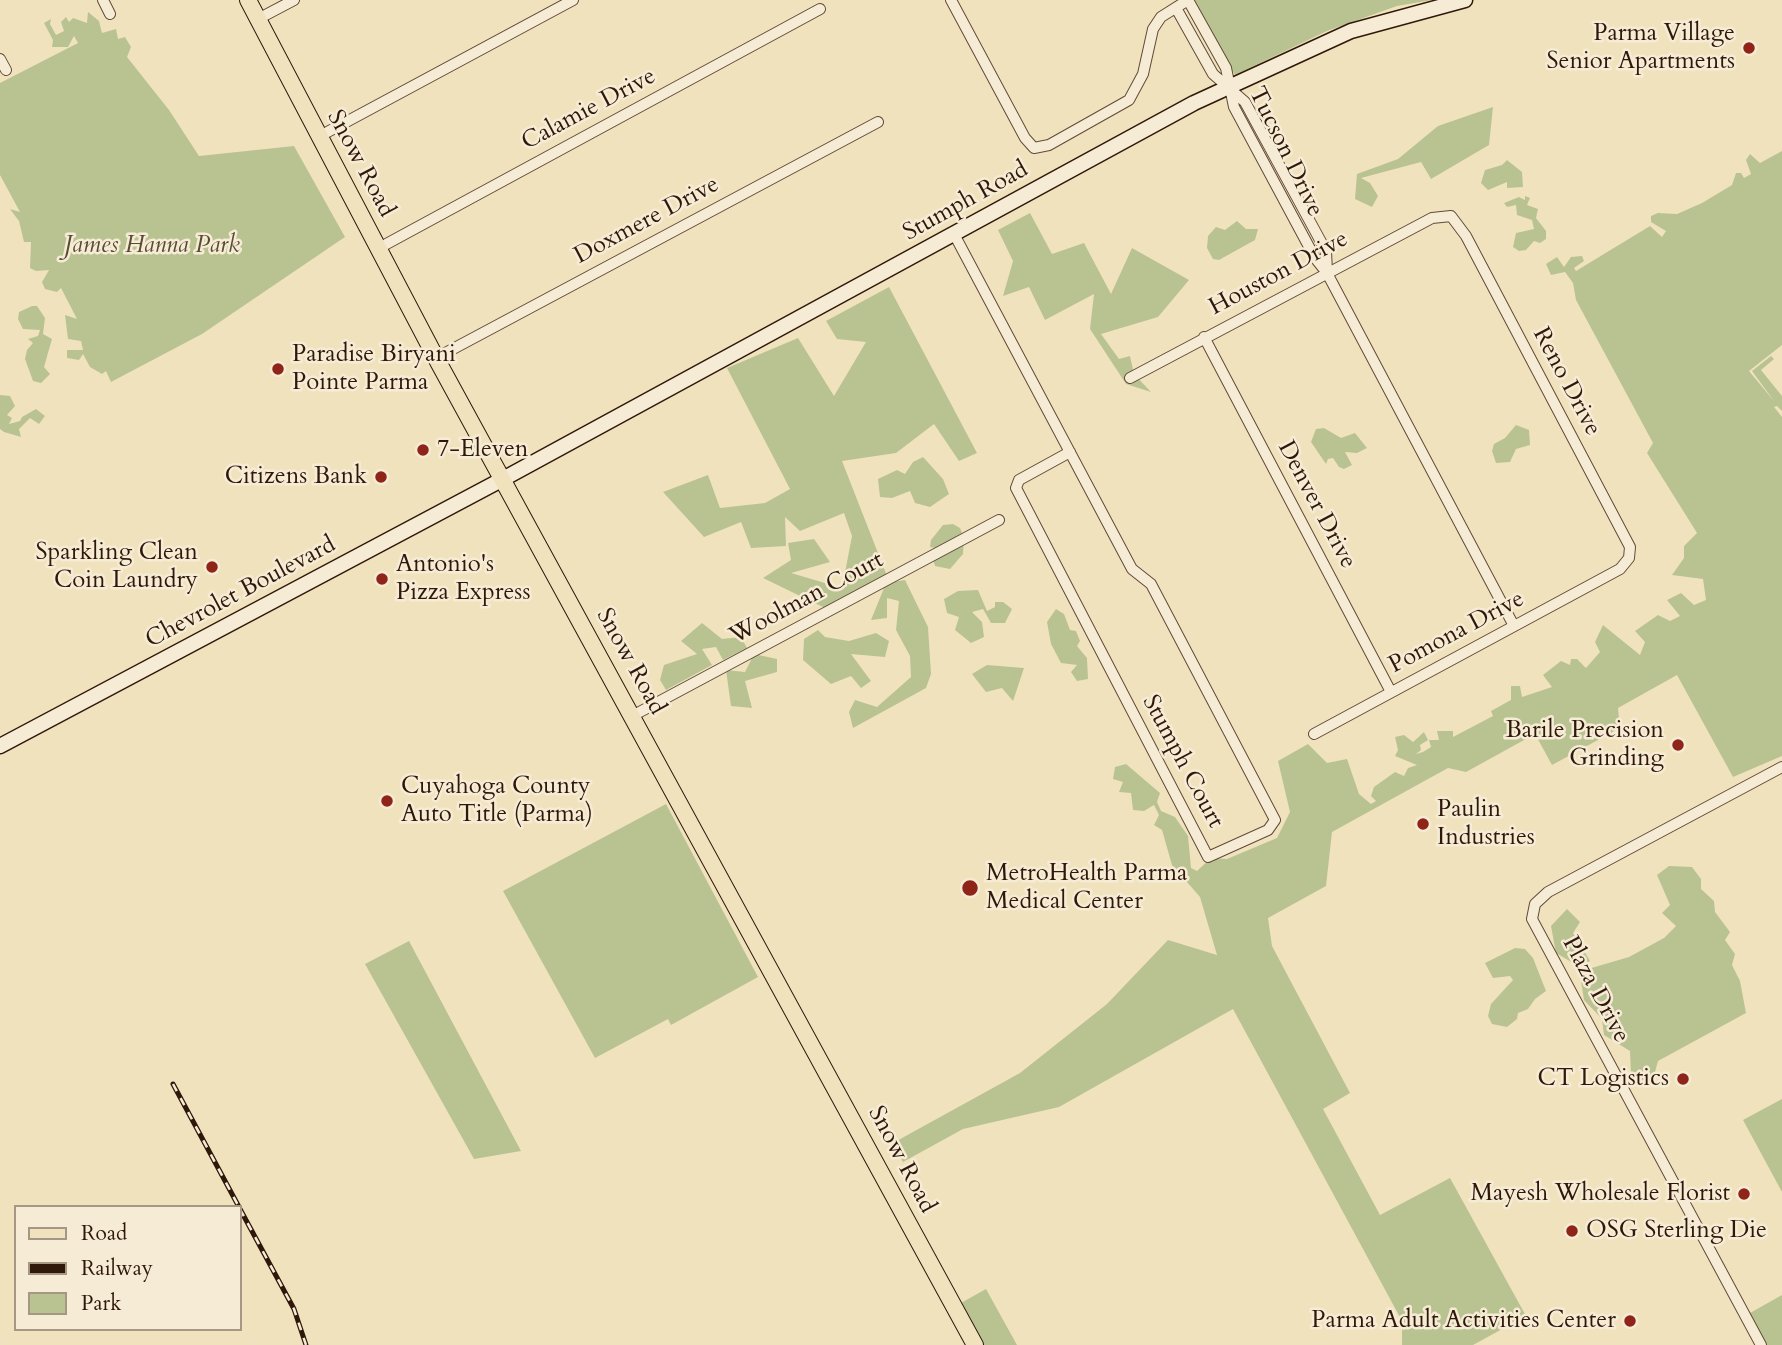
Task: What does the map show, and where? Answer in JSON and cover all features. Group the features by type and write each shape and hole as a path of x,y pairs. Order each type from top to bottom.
{"main road":[{"name":"Snow Road","path":"248,0 436,358 634,715 975,1345"},
{"name":"Stumph Road","path":"503,479 1194,103 1308,48 1351,31 1465,0"},
{"name":"Chevrolet Boulevard","path":"0,746 503,479"}],"street":[{"path":"103,0 110,14"},
{"path":"258,19 294,0"},
{"path":"320,136 573,0"},
{"path":"951,0 1024,138 1034,148 1049,145 1129,100 1143,74 1153,29 1161,17 1188,0"},
{"name":"Tucson Drive","path":"1188,0 1226,68 1234,107 1315,258 1327,273 1514,626"},
{"path":"1176,8 1213,74 1230,87"},
{"name":"Calamie Drive","path":"379,248 820,9"},
{"path":"0,59 6,70"},
{"name":"Doxmere Drive","path":"436,358 878,122"},
{"name":"Houston Drive","path":"1130,379 1203,337 1432,218 1451,216"},
{"name":"Reno Drive","path":"1451,216 1466,236 1630,547 1629,558 1620,569"},
{"name":"Stumph Court","path":"954,234 1070,452 1132,569 1151,584 1275,820 1268,830 1208,857 1016,488 1019,480 1070,452"},
{"name":"Denver Drive","path":"1203,337 1391,692"},
{"name":"Woolman Court","path":"634,715 999,520"},
{"name":"Pomona Drive","path":"1314,734 1620,569"},
{"name":"Plaza Drive","path":"1761,1345 1532,919 1535,904 1548,892 1782,767"}],"green space":[{"path":"1193,0 1432,0 1397,6 1327,31 1235,75"},
{"name":"James Hanna Park","path":"88,12 99,21 102,33 116,29 118,39 125,37 131,47 127,57 169,110 199,156 294,146 345,237 202,334 111,382 106,371 102,374 90,367 83,354 79,360 67,358 67,350 83,350 81,341 68,339 65,315 77,319 61,288 57,292 45,289 42,282 49,270 36,271 30,268 31,242 24,242 19,221 10,209 20,212 0,175 0,83 78,43 74,36 68,47 52,47 53,40 44,23 51,19 50,24 56,35 64,31 61,22 66,17 69,22 73,18 87,23"},
{"path":"1493,107 1489,145 1431,179 1421,162 1361,178 1370,183 1378,196 1372,207 1355,199 1357,174 1398,159 1438,126"},
{"path":"1782,151 1782,345 1749,371 1774,401 1752,371 1771,356 1774,359 1761,370 1782,396 1782,411 1777,406 1774,407 1782,417 1782,756 1733,777 1677,675 1618,708 1620,728 1552,765 1535,734 1466,772 1448,768 1332,832 1326,886 1268,918 1272,946 1350,1093 1323,1109 1380,1215 1450,1178 1526,1316 1473,1345 1402,1345 1402,1321 1233,1009 1059,1107 963,1129 903,1162 893,1143 1020,1073 1107,1004 1168,940 1217,955 1200,897 1172,865 1162,830 1154,825 1159,815 1154,805 1144,811 1133,810 1131,793 1119,792 1123,782 1113,779 1115,767 1126,764 1160,793 1157,802 1161,811 1175,817 1188,836 1191,868 1197,871 1211,858 1227,859 1277,838 1290,812 1278,761 1308,744 1327,763 1347,759 1359,794 1371,804 1376,801 1371,796 1374,787 1395,772 1404,776 1408,768 1417,765 1395,756 1398,750 1395,737 1404,735 1413,742 1424,732 1428,740 1420,745 1421,750 1416,754 1423,752 1431,747 1429,740 1439,740 1437,731 1453,731 1453,737 1493,716 1491,711 1511,700 1511,686 1520,686 1522,697 1552,687 1543,675 1561,661 1570,665 1571,659 1577,659 1586,668 1600,652 1595,642 1603,625 1640,655 1645,642 1635,631 1658,615 1670,621 1680,616 1667,600 1681,593 1694,605 1706,600 1703,579 1672,575 1684,558 1684,546 1697,533 1647,453 1653,443 1576,300 1573,283 1565,272 1551,275 1546,264 1557,257 1564,267 1571,257 1582,256 1584,261 1574,268 1576,271 1650,226 1662,237 1666,231 1651,222 1651,216 1658,213 1677,214 1732,185 1736,173 1741,173 1744,178 1751,174 1746,160 1750,154 1760,163"},
{"path":"1507,160 1522,172 1523,187 1507,188 1507,182 1488,190 1481,183 1485,170 1502,165"},
{"path":"1525,196 1530,198 1527,205 1538,209 1536,218 1546,231 1546,239 1540,243 1534,241 1526,250 1519,251 1513,247 1516,233 1534,229 1532,220 1517,215 1516,205 1507,207 1504,203 1519,197 1525,200"},
{"path":"1030,213 1052,254 1084,243 1111,294 1132,248 1189,280 1158,317 1101,334 1119,359 1130,356 1134,374 1151,392 1126,384 1090,329 1094,294 1045,320 1029,287 1003,296 1013,261 998,230"},
{"path":"1237,221 1246,229 1258,229 1255,240 1219,260 1213,259 1207,248 1208,236 1216,227 1225,230"},
{"path":"889,287 977,453 959,461 934,424 896,453 842,461 887,576 825,608 763,578 791,560 788,543 814,539 830,562 791,573 842,588 852,536 844,513 800,531 785,517 786,546 751,548 741,522 704,537 663,492 708,475 720,508 765,503 790,489 727,368 798,338 834,396 866,342 837,339 826,321"},
{"path":"37,306 45,318 43,334 52,339 44,367 50,374 41,383 33,381 25,359 27,350 33,343 28,339 38,336 40,330 23,329 18,319 19,312"},
{"path":"0,395 10,396 15,406 7,415 12,418 9,424 20,421 36,409 45,416 39,424 30,418 19,429 21,437 4,432 0,429"},
{"path":"1516,425 1529,430 1530,445 1516,449 1510,462 1496,463 1492,451 1494,444 1505,438"},
{"path":"1324,428 1341,438 1355,433 1367,448 1357,453 1345,452 1352,465 1344,469 1339,467 1333,458 1328,459 1326,464 1311,442 1316,429"},
{"path":"923,457 943,479 949,494 930,507 915,503 910,491 892,498 880,497 878,479 897,470 905,474 913,462"},
{"path":"953,524 960,528 964,538 963,554 950,569 935,566 932,555 941,549 930,547 931,540 943,525"},
{"path":"905,580 928,627 931,674 926,688 853,728 849,712 855,700 877,707 911,677 910,656 896,630 899,601 887,598 887,618 871,620 886,583"},
{"path":"978,590 987,611 995,607 995,602 1003,602 1012,609 1005,623 991,623 983,609 972,612 982,622 984,637 971,643 955,630 959,617 947,613 944,599 958,591"},
{"path":"1056,609 1064,614 1070,630 1076,631 1080,641 1077,646 1087,658 1088,679 1077,681 1071,672 1077,665 1061,663 1051,644 1047,622"},
{"path":"702,623 722,639 741,637 747,648 723,660 716,647 702,649 712,665 666,690 660,680 664,665 697,654 681,641"},
{"path":"818,630 825,637 849,641 876,633 889,641 885,657 851,654 871,681 861,688 851,676 831,684 803,660 804,639"},
{"path":"754,654 777,659 777,672 745,681 752,708 731,706 726,670 745,672"},
{"path":"987,665 1024,668 1013,701 1002,688 986,692 972,674"},
{"path":"666,804 758,977 671,1025 668,1019 595,1058 503,891"},
{"path":"1669,866 1692,867 1701,879 1701,889 1714,901 1715,912 1730,932 1725,940 1735,954 1732,965 1740,981 1746,1013 1658,1061 1655,1072 1642,1082 1631,1074 1630,1051 1604,1035 1602,1019 1584,1000 1581,981 1588,969 1629,957 1664,938 1676,926 1662,913 1670,905 1657,875"},
{"path":"1567,909 1580,922 1573,933 1590,961 1580,967 1556,953 1551,926"},
{"path":"409,941 521,1151 474,1159 365,964"},
{"path":"1515,948 1525,949 1533,958 1546,991 1535,999 1528,1009 1518,1013 1517,1019 1507,1027 1492,1024 1488,1016 1491,1004 1513,980 1510,976 1493,978 1485,963"},
{"path":"1782,1099 1782,1192 1743,1120"},
{"path":"986,1289 1017,1345 982,1345 959,1304"},
{"path":"1782,1295 1782,1345 1766,1345 1750,1313"}],"railway":[{"path":"173,1084 238,1205"},
{"path":"242,1213 294,1309 306,1345"}],"place":[{"name":"Parma Village Senior Apartments","path":"1749,48"},
{"name":"Paradise Biryani Pointe Parma","path":"278,369"},
{"name":"7-Eleven","path":"423,450"},
{"name":"Citizens Bank","path":"381,477"},
{"name":"Sparkling Clean Coin Laundry","path":"212,567"},
{"name":"Antonio's Pizza Express","path":"382,579"},
{"name":"Barile Precision Grinding","path":"1678,745"},
{"name":"Cuyahoga County Auto Title (Parma)","path":"387,801"},
{"name":"Paulin Industries","path":"1423,824"},
{"name":"MetroHealth Parma Medical Center","path":"970,888"},
{"name":"CT Logistics","path":"1683,1079"},
{"name":"Mayesh Wholesale Florist","path":"1744,1194"},
{"name":"OSG Sterling Die","path":"1572,1231"},
{"name":"Parma Adult Activities Center","path":"1630,1321"}]}
